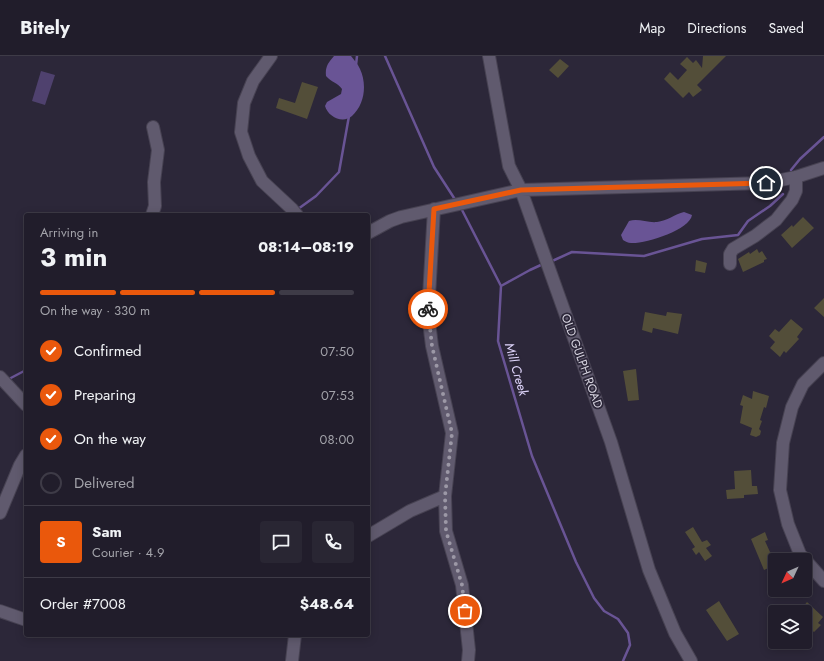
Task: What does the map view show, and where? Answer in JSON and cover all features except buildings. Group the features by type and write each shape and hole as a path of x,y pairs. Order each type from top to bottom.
{"street":[{"path":"271,56 253,81 244,103 241,132 249,156 262,181 294,212"},
{"name":"OLD GULPH ROAD","path":"489,56 509,166 521,190 611,442 649,570 675,633 691,661"},
{"path":"153,127 158,150 154,182 155,206 153,213"},
{"path":"370,232 390,221 434,209 521,190 766,183 796,177 824,168"},
{"path":"730,264 730,254 733,249 755,236 776,220 792,200 796,191 796,177"},
{"path":"434,209 428,314 432,346 452,433 445,496 446,531 462,585 469,650 468,661"},
{"path":"824,363 803,384 792,407 783,443 780,490 788,524 800,554 824,581"},
{"path":"0,377 24,403"},
{"path":"0,513 20,464 24,458"},
{"path":"370,535 410,510 445,496"},
{"path":"0,611 24,619"},
{"path":"292,661 295,637"}],"shaded area":[{"path":"334,56 351,56 359,67 364,81 364,94 360,106 352,116 344,119 332,116 325,106 327,102 341,94 342,89 339,85 326,76 327,65"},
{"path":"41,71 55,75 45,105 32,101"},
{"path":"684,212 692,215 684,226 676,231 656,239 638,243 630,243 623,240 621,235 629,221 636,220 657,222"}],"waterway":[{"path":"356,65 357,56"},
{"name":"Mill Creek","path":"385,56 434,167 456,201"},
{"path":"298,209 316,196 339,172 349,116"},
{"path":"791,170 800,159 824,137"},
{"path":"550,262 572,252 644,256 702,239 738,235 748,221 770,206 783,194"},
{"name":"Mill Creek","path":"461,208 501,286 498,341 532,456 576,562 594,598 604,611 618,619 628,633 630,645 623,661"},
{"path":"501,286 543,264"},
{"path":"7,380 24,371"}],"way so far":[{"path":"428,309 432,346 452,433 445,496 446,531 462,585 465,611"}],"route":[{"path":"428,309 434,209 521,190 766,183"}]}
